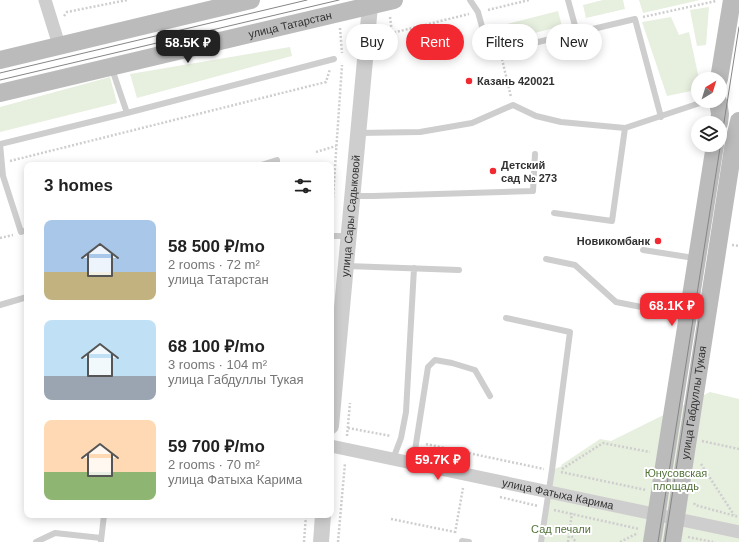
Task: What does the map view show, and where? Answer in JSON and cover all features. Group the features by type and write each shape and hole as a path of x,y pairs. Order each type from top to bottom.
{"main road":[{"path":"0,60 251,0"},
{"name":"улица Татарстан","path":"0,93 370,3 394,0"},
{"path":"720,72 725,1"},
{"name":"улица Габдуллы Тукая","path":"677,540 676,518 734,142 739,122"},
{"name":"улица Габдуллы Тукая","path":"648,536 658,514 714,152"}],"street":[{"path":"45,0 59,45"},
{"name":"улица Сары Садыковой","path":"334,359 336,314 346,266 370,3"},
{"path":"719,113 739,122"},
{"name":"улица Фатыха Карима","path":"334,447 739,532"},
{"path":"321,542 323,518"}],"lane":[{"path":"470,0 478,12 481,24"},
{"path":"568,0 575,24"},
{"path":"602,27 635,19 661,117"},
{"path":"24,231 21,232 3,176 0,144 127,113 334,59"},
{"path":"111,67 127,113"},
{"path":"357,133 420,132 472,123 513,105 536,116 561,122 625,128 691,106"},
{"path":"554,214 612,221 625,128"},
{"path":"352,196 533,191 535,154"},
{"path":"334,236 348,236"},
{"path":"643,250 698,259"},
{"path":"546,259 575,265 616,302 688,316"},
{"path":"346,266 459,270"},
{"path":"393,459 401,438 406,412 414,268"},
{"path":"0,305 24,298"},
{"path":"506,318 570,332 541,542"},
{"path":"413,463 428,367 435,360 476,370 490,396"},
{"path":"36,542 55,533 101,540 104,518"}],"path":[{"path":"398,32 529,0"},
{"path":"635,19 725,1"},
{"path":"2,164 326,82 334,59 342,56 334,178"},
{"path":"502,60 513,105"},
{"path":"316,152 336,146"},
{"path":"348,428 401,438"},
{"path":"696,439 739,449"},
{"path":"416,442 552,470"},
{"path":"647,491 558,472 603,443 653,452"},
{"path":"698,459 734,515"},
{"path":"455,532 463,488"},
{"path":"568,542 572,514"},
{"path":"304,542 306,518"},
{"path":"391,519 455,532 466,541"},
{"path":"569,533 576,542"},
{"path":"620,542 648,536"},
{"path":"677,540 686,536 713,542"}],"green space":[{"path":"603,0 623,0 625,9 586,18 583,5"},
{"path":"639,0 700,0 643,13"},
{"path":"709,7 706,45 697,46 690,10"},
{"path":"558,11 561,24 546,24 546,30 538,32 538,24 507,24"},
{"path":"671,17 679,35 689,32 698,72 691,72 691,91 667,96 642,22"},
{"path":"290,47 292,56 137,98 130,74"},
{"path":"110,77 117,103 0,132 0,107"},
{"name":"Юнусовская площадь","path":"710,392 739,399 739,542 541,542 552,470 562,466 561,465 600,439 611,441"}],"tram line":[{"path":"0,73 307,0"},
{"path":"0,80 339,0"},
{"path":"658,542 739,27"},
{"path":"665,542 699,321"}],"place":[{"name":"Казань 420021","path":"469,81"},
{"name":"Детский сад № 273","path":"493,171"},
{"name":"Новикомбанк","path":"658,241"}],"park label":[{"name":"Сад печали","path":"561,529"}]}
